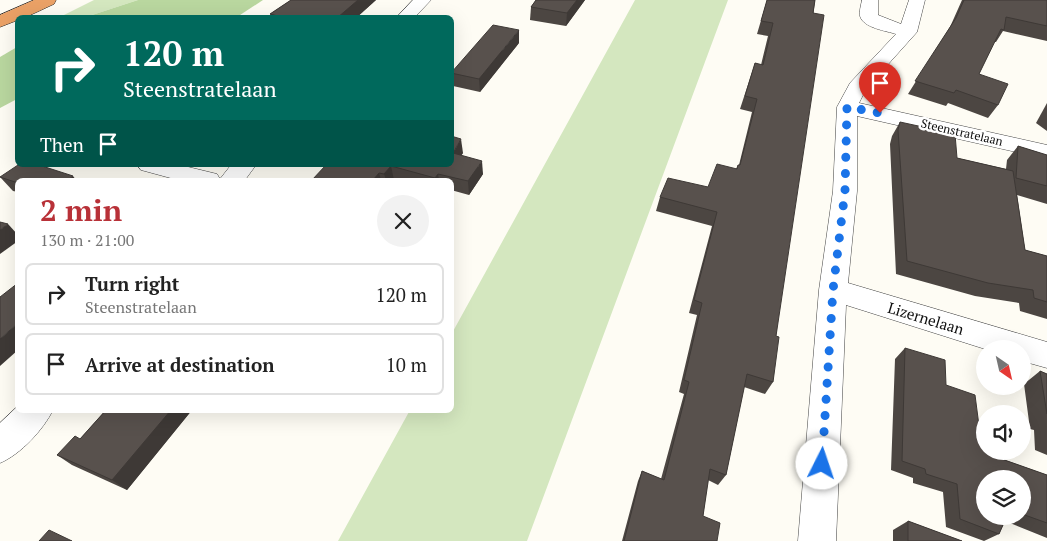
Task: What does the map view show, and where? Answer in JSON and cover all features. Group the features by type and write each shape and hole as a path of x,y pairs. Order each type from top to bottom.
{"highway":[{"path":"15,15 48,0"},
{"path":"0,22 15,15"}],"street":[{"path":"407,15 423,0"},
{"path":"870,0 870,17 876,22 908,32"},
{"path":"817,541 833,290 845,191 847,107 857,87 908,32 917,0"},
{"name":"Steenstratelaan","path":"847,107 1047,152"},
{"path":"157,167 201,178"},
{"path":"234,178 242,167"},
{"name":"Lizernelaan","path":"833,290 1047,354"},
{"path":"0,446 33,413"}],"green space":[{"path":"94,0 138,0 92,15 64,15"},
{"path":"138,0 263,0 240,15 92,15"},
{"path":"635,0 728,0 527,541 338,541 408,413 454,413 454,330"},
{"path":"15,48 15,100 0,108 0,57"}],"building":[{"path":"291,0 358,0 340,15 270,14"},
{"path":"536,0 577,0 567,13 531,7"},
{"path":"767,0 815,0 813,13 824,15 776,336 779,337 773,382 747,374 726,475 710,469 703,516 720,523 717,541 624,541 642,471 664,480 689,382 684,380 702,303 694,300 717,212 660,197 668,178 708,187 717,164 737,169 738,165 740,165 757,99 745,96 755,63 763,65 773,23 761,21"},
{"path":"964,0 1047,0 1047,26 1006,17 1004,30 1001,29 979,74 1008,84 998,105 956,90 954,93 915,81 956,18"},
{"path":"493,25 519,30 479,79 454,74 454,70"},
{"path":"900,122 955,134 957,158 1013,171 1025,250 1047,256 1047,302 1034,298 1033,290 988,283 907,261 898,130"},
{"path":"454,137 461,139 454,151"},
{"path":"1018,146 1047,155 1047,186 1016,178"},
{"path":"454,153 482,161 468,181 438,174 435,178 395,167 454,167"},
{"path":"15,167 45,167 73,176 70,178 15,178 15,182 0,177"},
{"path":"324,167 390,167 384,174 379,173 375,178 314,178"},
{"path":"0,222 8,224 0,230"},
{"path":"15,285 15,326 0,339 0,297"},
{"path":"905,348 945,360 946,385 975,395 976,460 1004,460 1047,475 1047,523 1031,517 1031,470 976,470 976,525 1003,525 999,534 960,519 957,484 926,474 925,469 902,461"},
{"path":"1040,371 1047,374 1047,414"},
{"path":"103,413 168,413 112,480 57,455 75,436 80,439"},
{"path":"908,521 962,541 908,541"},
{"path":"49,530 72,541 39,541"}],"route":[{"path":"822,464 833,290 845,191 847,107 880,113"}]}
